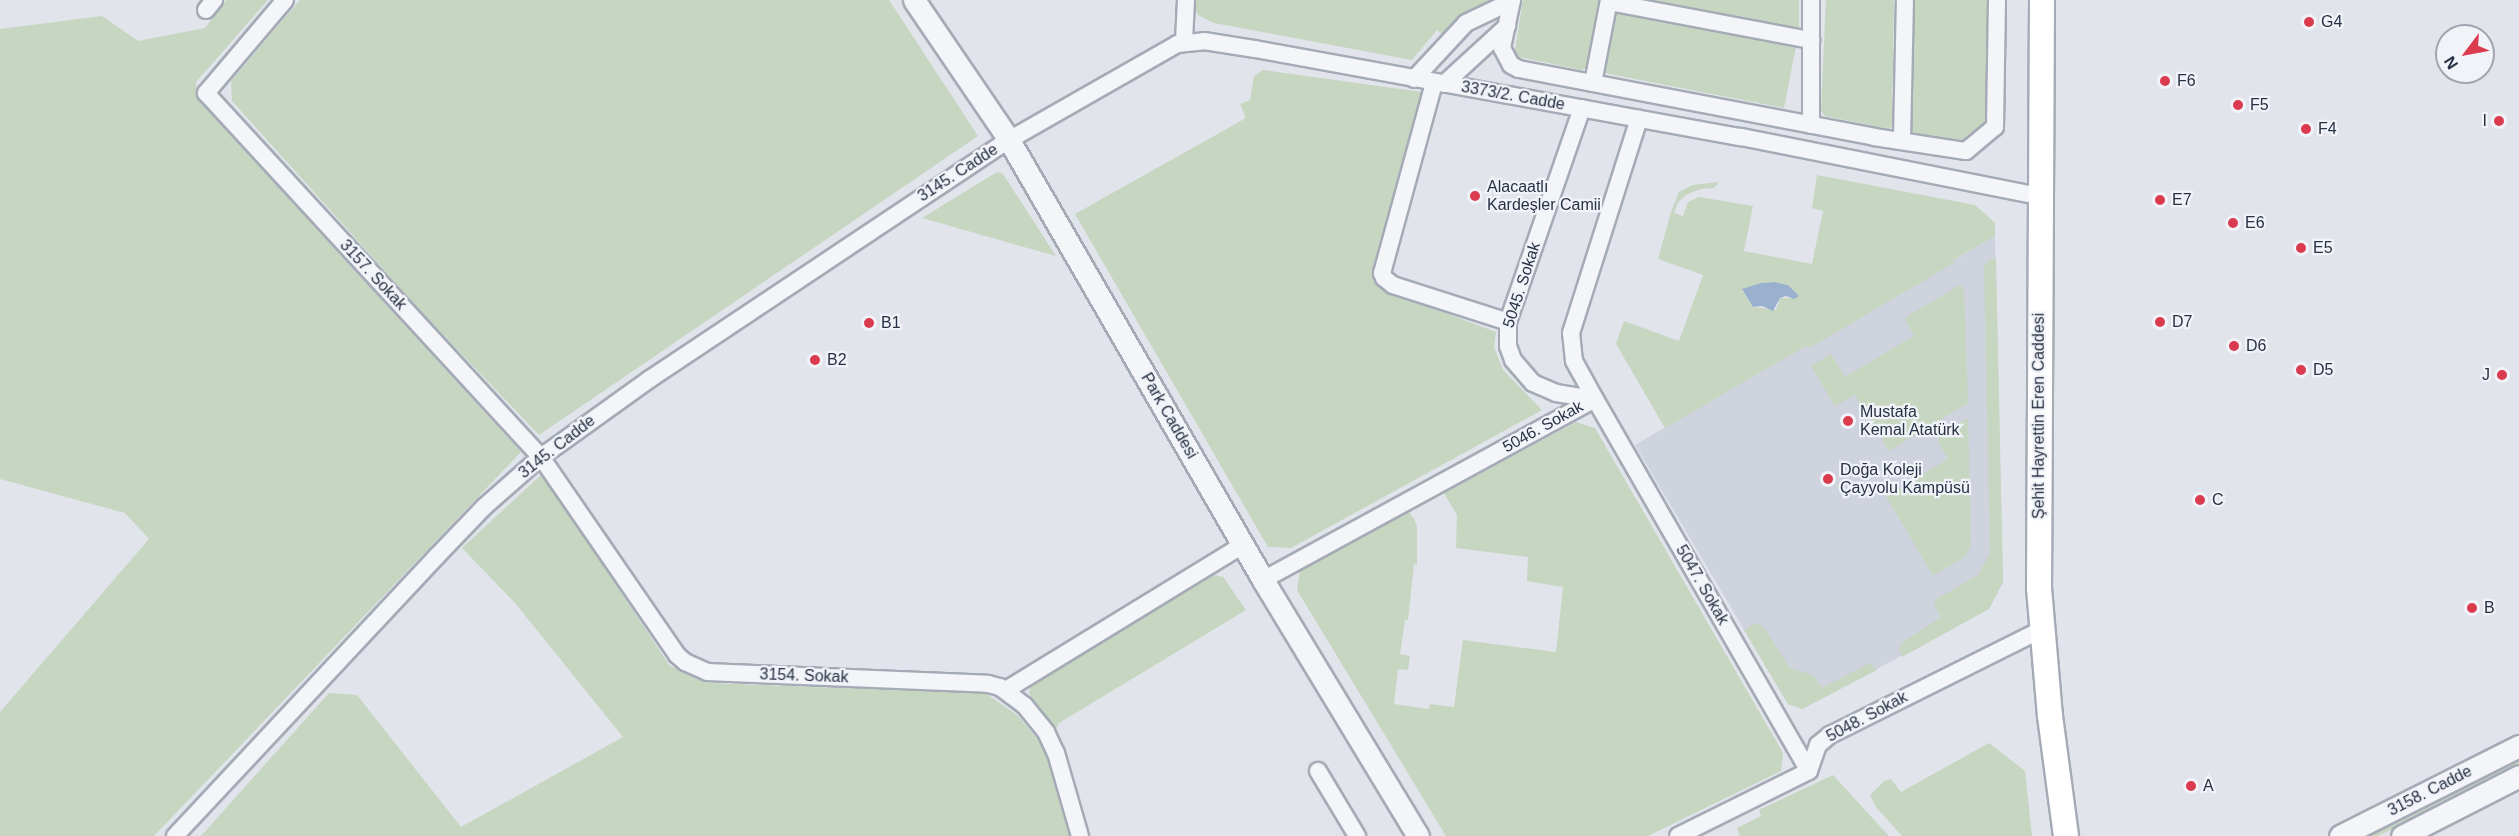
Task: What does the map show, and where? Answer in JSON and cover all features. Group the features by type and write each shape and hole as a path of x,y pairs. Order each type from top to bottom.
{"main road":[{"name":"Şehit Hayrettin Eren Caddesi","path":"2042,0 2039,588 2041,630 2066,834"}],"street":[{"name":"3157. Sokak","path":"285,0 206,93 541,457"},
{"name":"Park Caddesi","path":"914,0 1009,140 1263,580 1418,836"},
{"path":"1184,41 1186,0"},
{"path":"1810,0 1811,125"},
{"path":"1902,141 1905,0"},
{"path":"1512,1 1502,48 1511,65 1811,125 1966,151 1995,127 1996,0"},
{"path":"1413,79 1466,23 1512,1"},
{"path":"1593,83 1609,1 1811,40"},
{"path":"1507,26 1439,84 1382,273 1384,278 1393,285 1508,322"},
{"name":"3373/2. Cadde","path":"1009,140 1160,52 1184,41 1204,40 1582,108 2040,196"},
{"name":"5045. Sokak","path":"1582,108 1508,322 1508,346 1513,360 1533,382 1567,396 1594,399"},
{"name":"5046. Sokak","path":"1263,580 1594,399 1574,361 1571,333 1640,119"},
{"name":"3145. Cadde","path":"175,836 436,556 484,507 541,457 650,379 1009,140"},
{"name":"5047. Sokak","path":"1594,399 1809,771"},
{"name":"3154. Sokak","path":"541,457 671,648 696,668 707,672 988,684 1006,690 1025,706 1046,732 1056,753 1080,836"},
{"path":"1006,690 1243,545"},
{"name":"5048. Sokak","path":"1809,771 1818,745 1830,735 2041,630"},
{"name":"3158. Cadde","path":"2340,836 2519,746"},
{"path":"1318,771 1357,836"},
{"path":"1678,836 1809,771"},
{"name":"3158. Cadde","path":"2402,836 2519,776"}],"shaded area":[{"name":"Doğa Koleji Çayyolu Kampüsü","path":"1995,236 2003,582 1989,609 1802,709 1788,704 1635,445"}],"green space":[{"path":"226,0 268,0 196,82 197,99 521,452 154,836 0,836 0,712 149,539 125,513 0,479 0,29 102,16 138,41 205,28"},
{"path":"300,0 889,0 978,136 539,435 429,320 232,101 231,81"},
{"path":"1191,0 1500,0 1480,7 1462,19 1446,38 1437,30 1412,60 1214,23 1198,15"},
{"path":"1523,0 1600,0 1587,67 1582,70 1514,56"},
{"path":"1635,0 1799,0 1799,32"},
{"path":"1826,0 1894,0 1892,126 1889,129 1825,116 1821,111"},
{"path":"1913,0 1988,0 1986,125 1965,142 1913,133 1910,129"},
{"path":"1615,8 1797,43 1784,108 1602,73"},
{"path":"1263,70 1422,92 1375,263 1376,278 1385,290 1496,332 1494,347 1503,370 1542,410 1291,548 1268,547 1075,214 1246,118 1240,104 1250,100 1254,76"},
{"path":"997,172 1003,174 1056,256 922,218"},
{"path":"1817,175 1975,205 1995,223 1995,236 1953,260 1954,263 1811,347 1806,346 1665,428 1616,344 1624,321 1679,341 1703,275 1658,259 1679,192 1693,185 1719,182 1714,188 1700,189 1686,195 1678,202 1674,213 1683,216 1688,202 1699,197 1753,206 1744,251 1812,264 1823,211 1812,208","holes":["1775,282 1788,285 1792,298 1780,298 1776,310 1753,307 1742,290 1761,283"]},
{"path":"1996,259 2003,582 1989,609 1902,657 1899,648 1901,643 1941,617 1935,606 1935,600 1978,575 1990,553 1984,266 1988,260"},
{"path":"1960,285 1964,290 1968,403 1889,451 1855,395 1835,406 1811,366 1831,354 1845,377 1914,336 1905,320 1906,317"},
{"path":"1968,418 1971,545 1965,557 1933,576 1886,496 1948,459 1939,444 1938,436"},
{"path":"1576,422 1595,428 1783,753 1781,771 1648,836 1446,836 1297,590 1300,570 1409,512 1417,527 1417,565 1414,564 1408,620 1405,620 1400,654 1410,656 1408,670 1398,669 1394,704 1429,709 1430,704 1454,707 1463,640 1556,652 1563,587 1527,581 1528,557 1456,548 1457,515 1444,493"},
{"path":"542,474 670,666 709,683 985,693 1017,715 1039,741 1054,770 1073,836 201,836 329,693 357,695 461,827 623,737 515,603 462,548"},
{"path":"1215,575 1223,577 1246,610 1059,723 1054,733 1029,693 1031,685 1196,583"},
{"path":"1755,623 1764,627 1790,668 1813,675 1822,688 1870,663 1877,670 1802,709 1788,704 1744,630"},
{"path":"1989,743 2025,771 2032,836 1902,836 1876,807 1870,795 1884,781 1891,779 1901,792"},
{"path":"2519,757 2519,766 2378,836 2363,836"},
{"path":"1833,775 1889,836 1740,836 1737,828 1761,816 1759,810"}],"water":[{"path":"1775,282 1788,285 1799,296 1794,299 1786,296 1780,298 1773,311 1762,306 1753,307 1742,289 1761,283"}],"place":[{"name":"G4","path":"2309,22"},
{"name":"F6","path":"2165,81"},
{"name":"F5","path":"2238,105"},
{"name":"I","path":"2499,121"},
{"name":"F4","path":"2306,129"},
{"name":"Alacaatlı Kardeşler Camii","path":"1475,196"},
{"name":"E7","path":"2160,200"},
{"name":"E6","path":"2233,223"},
{"name":"E5","path":"2301,248"},
{"name":"D7","path":"2160,322"},
{"name":"B1","path":"869,323"},
{"name":"D6","path":"2234,346"},
{"name":"B2","path":"815,360"},
{"name":"D5","path":"2301,370"},
{"name":"J","path":"2502,375"},
{"name":"Mustafa Kemal Atatürk","path":"1848,421"},
{"name":"Doğa Koleji Çayyolu Kampüsü","path":"1828,479"},
{"name":"C","path":"2200,500"},
{"name":"B","path":"2472,608"},
{"name":"A","path":"2191,786"}]}
